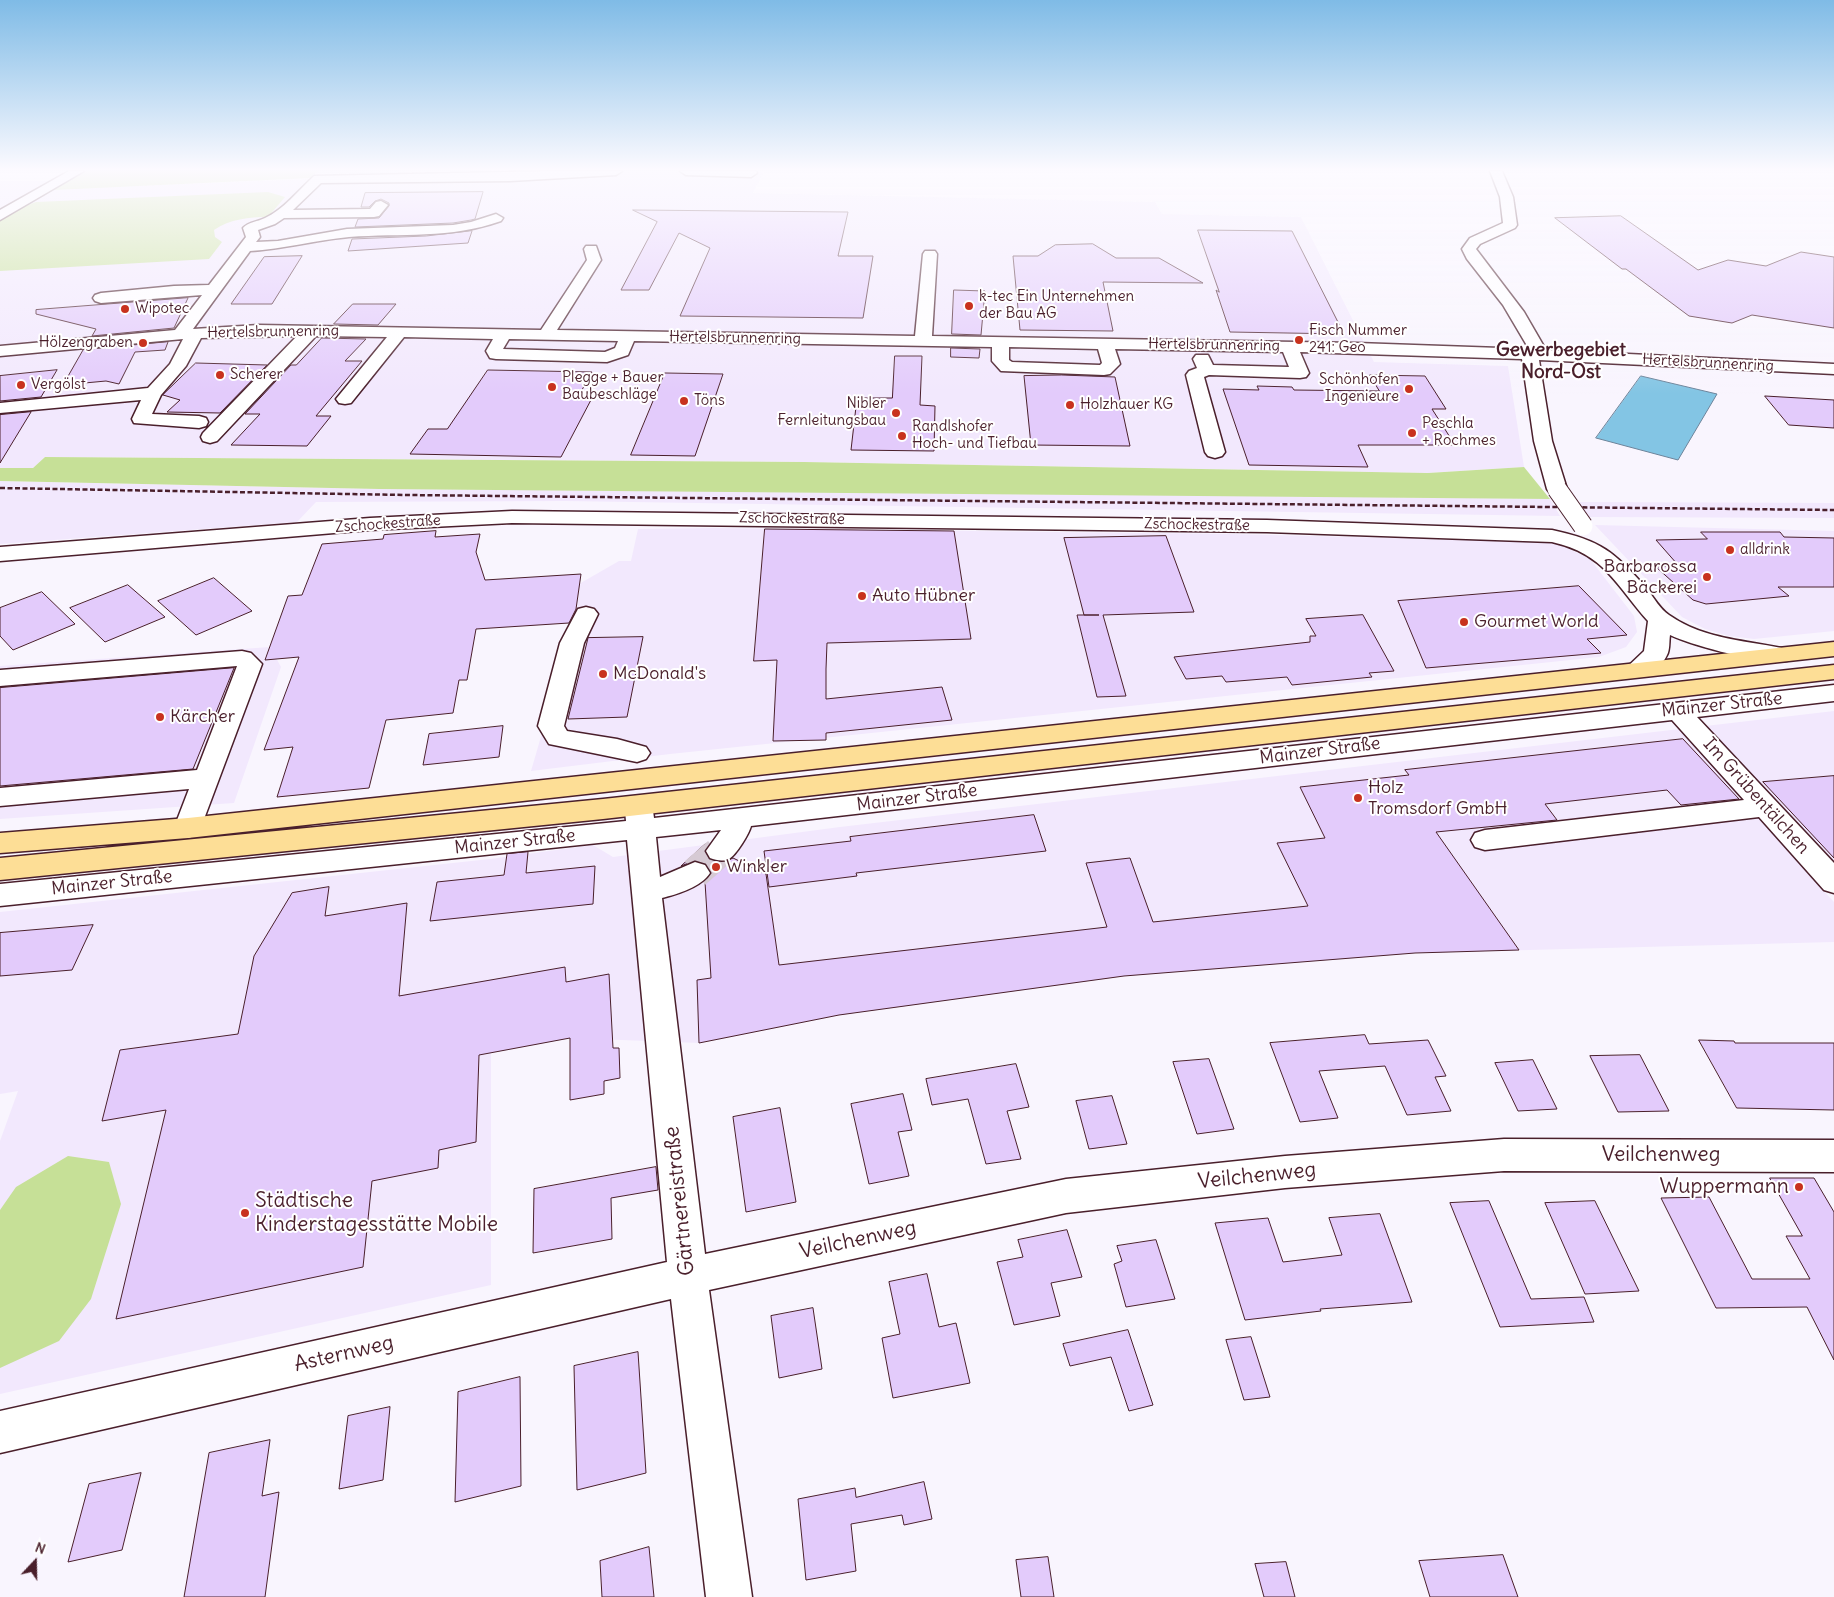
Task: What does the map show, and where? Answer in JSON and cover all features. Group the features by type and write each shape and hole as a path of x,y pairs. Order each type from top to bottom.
{"main road":[{"path":"0,843 188,828 1834,649"},
{"name":"Mainzer Straße","path":"0,869 175,853 640,817 1834,672"}],"street":[{"path":"199,422 141,419 153,393 172,376 184,358 187,334 213,290 246,246 281,246"},
{"path":"1472,246 1469,249 1472,256 1503,294 1528,331 1535,354 1543,441 1557,489 1584,535 1610,560 1660,619 1680,630 1722,645 1782,655"},
{"path":"546,335 594,260 591,249"},
{"path":"923,341 930,254"},
{"path":"101,298 174,291 213,290"},
{"name":"Hertelsbrunnenring","path":"0,351 187,334 259,330 1289,347 1535,354 1834,369"},
{"path":"210,437 311,331"},
{"path":"345,399 400,332"},
{"path":"504,334 494,351 496,354 607,357 622,351 628,336"},
{"path":"1000,342 1001,361 1008,367 1104,370 1111,364 1105,344"},
{"path":"1198,345 1206,370"},
{"path":"1215,452 1195,375 1206,370 1300,373 1289,347"},
{"path":"0,408 153,393"},
{"name":"Zschockestraße","path":"0,554 370,524 512,517 1267,526 1552,536 1584,535"},
{"path":"586,614 572,643 551,726 558,738 574,742 620,747 637,753"},
{"path":"1634,671 1656,654 1660,619"},
{"path":"0,678 242,658 250,664 188,828"},
{"name":"Mainzer Straße","path":"0,895 640,817 739,818 1834,693"},
{"name":"Im Grübentälchen","path":"1678,711 1834,882"},
{"path":"0,797 207,778"},
{"path":"1485,840 1766,807"},
{"name":"Gärtnereistraße","path":"640,817 646,890 688,1276 729,1597"},
{"path":"720,851 736,831 739,818"},
{"path":"646,890 668,886 695,873"},
{"name":"Veilchenweg","path":"688,1276 1066,1196 1285,1172 1504,1155 1834,1156"},
{"name":"Asternweg","path":"0,1432 688,1276"}],"shaded area":[{"path":"0,246 1315,246 1374,362 1508,366 1524,467 1428,473 804,462 45,457 33,468 0,468"},
{"path":"0,481 379,489 1550,499 1560,516 565,501 316,502 297,522 0,544"},
{"path":"1579,502 1834,503 1834,518 1589,517"},
{"path":"1595,525 1834,531 1834,631 1754,639 1729,636 1705,629 1682,617"},
{"path":"712,528 1228,534 1555,542 1590,559 1634,616 1637,632 1626,647 1599,657 670,754 531,771 574,623 579,584 619,561 631,561 638,529"},
{"path":"270,647 281,667 234,803 0,819 0,666"},
{"path":"1834,711 1834,869 1806,872 1834,902 1834,942 1415,953 1124,976 839,1015 699,1043 570,1038 491,1053 491,1285 0,1394 0,1141 18,1091 0,1094 0,912 490,859 593,845 613,857 840,827"}],"green space":[{"path":"0,246 219,246 209,259 0,271"},
{"path":"45,457 804,462 1428,473 1524,467 1550,499 379,489 0,481 0,468 33,468"},
{"path":"68,1156 109,1162 121,1204 91,1299 59,1341 0,1368 0,1210 16,1187"}],"water":[{"path":"1641,376 1717,394 1678,460 1596,438"}],"building":[{"path":"350,246 430,246 348,251"},
{"path":"645,246 672,246 649,290 621,290"},
{"path":"705,246 840,246 838,256 873,256 863,318 680,316 710,248"},
{"path":"1054,246 1096,246 1116,258 1159,258 1203,283 1103,282 1113,331 1020,330 1013,256 1038,256"},
{"path":"1203,246 1299,246 1344,334 1230,332 1216,290 1219,292"},
{"path":"1591,246 1663,246 1698,270 1728,260 1766,266 1801,252 1834,257 1834,328 1752,315 1732,323 1689,316 1626,269 1622,269"},
{"path":"302,256 272,304 231,304 264,257"},
{"name":"k-tec Ein Unternehmen der Bau AG","path":"954,290 985,291 981,335 952,334"},
{"path":"188,298 174,328 92,336 96,329 36,314 36,310"},
{"path":"353,304 396,304 378,325 334,324"},
{"path":"322,338 366,339 345,361 362,361 316,416 331,416 307,446 231,445 260,414 245,414 291,365 296,365"},
{"path":"168,342 165,350 135,352 119,384 106,381 63,385 83,350"},
{"path":"951,348 980,349 979,358 951,357"},
{"path":"895,356 922,356 920,405 935,406 934,451 851,450 857,398 892,398"},
{"path":"196,363 267,365 220,413 167,412 180,400 163,395"},
{"path":"57,370 41,397 0,401 0,376"},
{"path":"488,370 592,372 578,397 592,398 561,457 410,454 428,429 447,429"},
{"path":"665,373 723,374 695,456 631,455"},
{"path":"1370,375 1425,376 1446,409 1432,409 1455,445 1358,445 1368,467 1249,465 1223,389 1259,390 1257,386 1292,387 1294,390 1379,391"},
{"path":"1024,376 1115,377 1130,446 1031,445"},
{"path":"1765,396 1834,400 1834,428 1789,425"},
{"path":"31,412 0,463 0,415"},
{"name":"Auto Hübner","path":"765,529 954,531 971,639 827,643 826,669 826,699 942,687 952,720 826,733 826,740 773,741 777,660 754,661"},
{"path":"436,531 435,537 480,534 476,552 485,580 581,574 576,609 569,623 476,629 467,680 459,680 453,713 386,720 369,788 277,797 293,747 264,750 299,657 265,660 288,596 302,595 322,544 383,539 384,535"},
{"path":"1701,532 1780,532 1784,537 1834,538 1834,587 1778,587 1789,596 1706,604 1693,600 1656,567 1678,565 1656,540 1707,539"},
{"path":"1166,536 1194,612 1103,615 1126,696 1097,697 1077,615 1084,615 1064,538"},
{"path":"214,578 252,611 196,635 158,601"},
{"path":"128,585 165,617 105,642 70,608"},
{"name":"Gourmet World","path":"1579,586 1627,635 1587,639 1601,653 1426,668 1398,601"},
{"path":"42,592 75,624 13,650 0,636 0,608"},
{"path":"1363,615 1394,671 1369,673 1372,677 1292,685 1287,677 1226,682 1222,676 1186,679 1174,657 1310,642 1310,636 1316,636 1306,619"},
{"name":"McDonald's","path":"643,637 627,717 568,719 588,638"},
{"path":"234,668 193,769 0,786 0,688"},
{"path":"503,726 499,757 423,765 429,734"},
{"path":"1683,739 1739,799 1681,805 1667,790 1545,804 1557,820 1436,832 1519,950 1415,953 1124,976 839,1015 699,1043 697,980 711,978 705,882 712,873 707,864 696,860 681,866 705,844 708,845 704,852 709,860 724,862 733,858 766,874 779,965 1107,927 1086,863 1130,858 1153,922 1308,906 1277,843 1325,838 1300,787 1409,775 1405,770"},
{"path":"1834,776 1834,858 1763,782"},
{"path":"1034,815 1046,851 856,873 857,876 769,887 764,851 851,841 850,837"},
{"path":"528,852 526,873 595,866 593,904 430,921 437,882 504,875 507,854"},
{"path":"329,887 325,916 407,903 399,996 565,967 566,982 609,974 613,1048 619,1048 620,1078 604,1081 604,1094 570,1100 570,1038 479,1055 476,1142 439,1150 438,1168 372,1181 363,1267 116,1319 166,1110 102,1121 120,1050 238,1034 254,956 292,893"},
{"path":"93,925 72,970 0,976 0,933"},
{"path":"1365,1035 1369,1044 1428,1040 1446,1076 1435,1077 1451,1111 1407,1115 1385,1066 1319,1071 1338,1118 1300,1122 1270,1043"},
{"path":"1699,1040 1734,1041 1735,1043 1834,1043 1834,1110 1737,1108"},
{"path":"1640,1055 1669,1111 1618,1112 1590,1056"},
{"path":"1209,1059 1234,1129 1197,1134 1173,1062"},
{"path":"1533,1060 1557,1109 1518,1111 1495,1063"},
{"path":"1016,1064 1029,1107 1007,1111 1021,1159 986,1164 968,1099 932,1105 926,1079"},
{"path":"903,1094 912,1130 898,1132 909,1176 869,1184 851,1104"},
{"path":"1112,1096 1127,1144 1089,1149 1076,1101"},
{"path":"780,1108 796,1202 746,1212 733,1117"},
{"path":"656,1167 658,1190 611,1198 612,1239 533,1253 534,1189"},
{"path":"1770,1178 1814,1178 1834,1212 1834,1360 1807,1307 1716,1308 1661,1198 1709,1197 1752,1279 1810,1279 1786,1236 1802,1236"},
{"path":"1489,1201 1531,1299 1584,1297 1594,1322 1500,1327 1450,1203"},
{"path":"1595,1201 1639,1291 1585,1294 1545,1203"},
{"path":"1380,1214 1412,1302 1320,1309 1321,1311 1245,1320 1215,1223 1268,1218 1283,1262 1342,1255 1329,1218"},
{"path":"1067,1230 1082,1277 1051,1283 1060,1316 1014,1325 997,1262 1023,1257 1018,1240"},
{"path":"1156,1240 1175,1299 1126,1307 1114,1264 1122,1261 1117,1246"},
{"path":"927,1274 939,1327 956,1323 970,1383 893,1398 882,1338 900,1334 889,1282"},
{"path":"813,1308 822,1369 779,1378 771,1316"},
{"path":"1128,1330 1153,1405 1129,1411 1111,1357 1070,1366 1063,1344"},
{"path":"1251,1337 1270,1397 1244,1400 1226,1340"},
{"path":"638,1352 646,1473 577,1490 574,1366"},
{"path":"520,1377 521,1486 455,1502 458,1392"},
{"path":"390,1407 383,1480 339,1489 348,1416"},
{"path":"270,1440 262,1496 279,1492 265,1597 184,1597 209,1453"},
{"path":"141,1473 122,1550 68,1562 89,1484"},
{"path":"924,1482 932,1519 904,1525 902,1515 851,1524 856,1571 806,1580 798,1499 855,1488 856,1497"},
{"path":"649,1547 654,1597 602,1597 600,1561"},
{"path":"1503,1555 1518,1597 1430,1597 1419,1561"},
{"path":"1048,1557 1054,1597 1021,1597 1016,1560"},
{"path":"1286,1562 1295,1597 1264,1597 1255,1564"}],"tunnel":[{"path":"695,873 720,851"}],"railway":[{"path":"0,488 406,495 1834,510"}],"place":[{"name":"k-tec Ein Unternehmen der Bau AG","path":"969,306"},
{"name":"Wipotec","path":"125,309"},
{"name":"Fisch Nummer 241: Geo","path":"1299,340"},
{"name":"Hölzengraben","path":"143,343"},
{"name":"Scherer","path":"220,375"},
{"name":"Vergölst","path":"21,385"},
{"name":"Plegge + Bauer Baubeschläge","path":"552,387"},
{"name":"Schönhofen Ingenieure","path":"1409,389"},
{"name":"Töns","path":"684,401"},
{"name":"Holzhauer KG","path":"1070,405"},
{"name":"Nibler Fernleitungsbau","path":"896,413"},
{"name":"Peschla + Rochmes","path":"1412,433"},
{"name":"Randlshofer Hoch- und Tiefbau","path":"902,436"},
{"name":"alldrink","path":"1730,550"},
{"name":"Barbarossa Bäckerei","path":"1707,577"},
{"name":"Auto Hübner","path":"862,596"},
{"name":"Gourmet World","path":"1464,622"},
{"name":"McDonald's","path":"603,674"},
{"name":"Kärcher","path":"160,717"},
{"name":"Holz Tromsdorf GmbH","path":"1358,798"},
{"name":"Winkler","path":"716,867"},
{"name":"Wuppermann","path":"1799,1187"},
{"name":"Städtische Kinderstagesstätte Mobile","path":"245,1213"}],"district":[{"name":"Gewerbegebiet Nord-Ost","path":"1561,362"}]}
